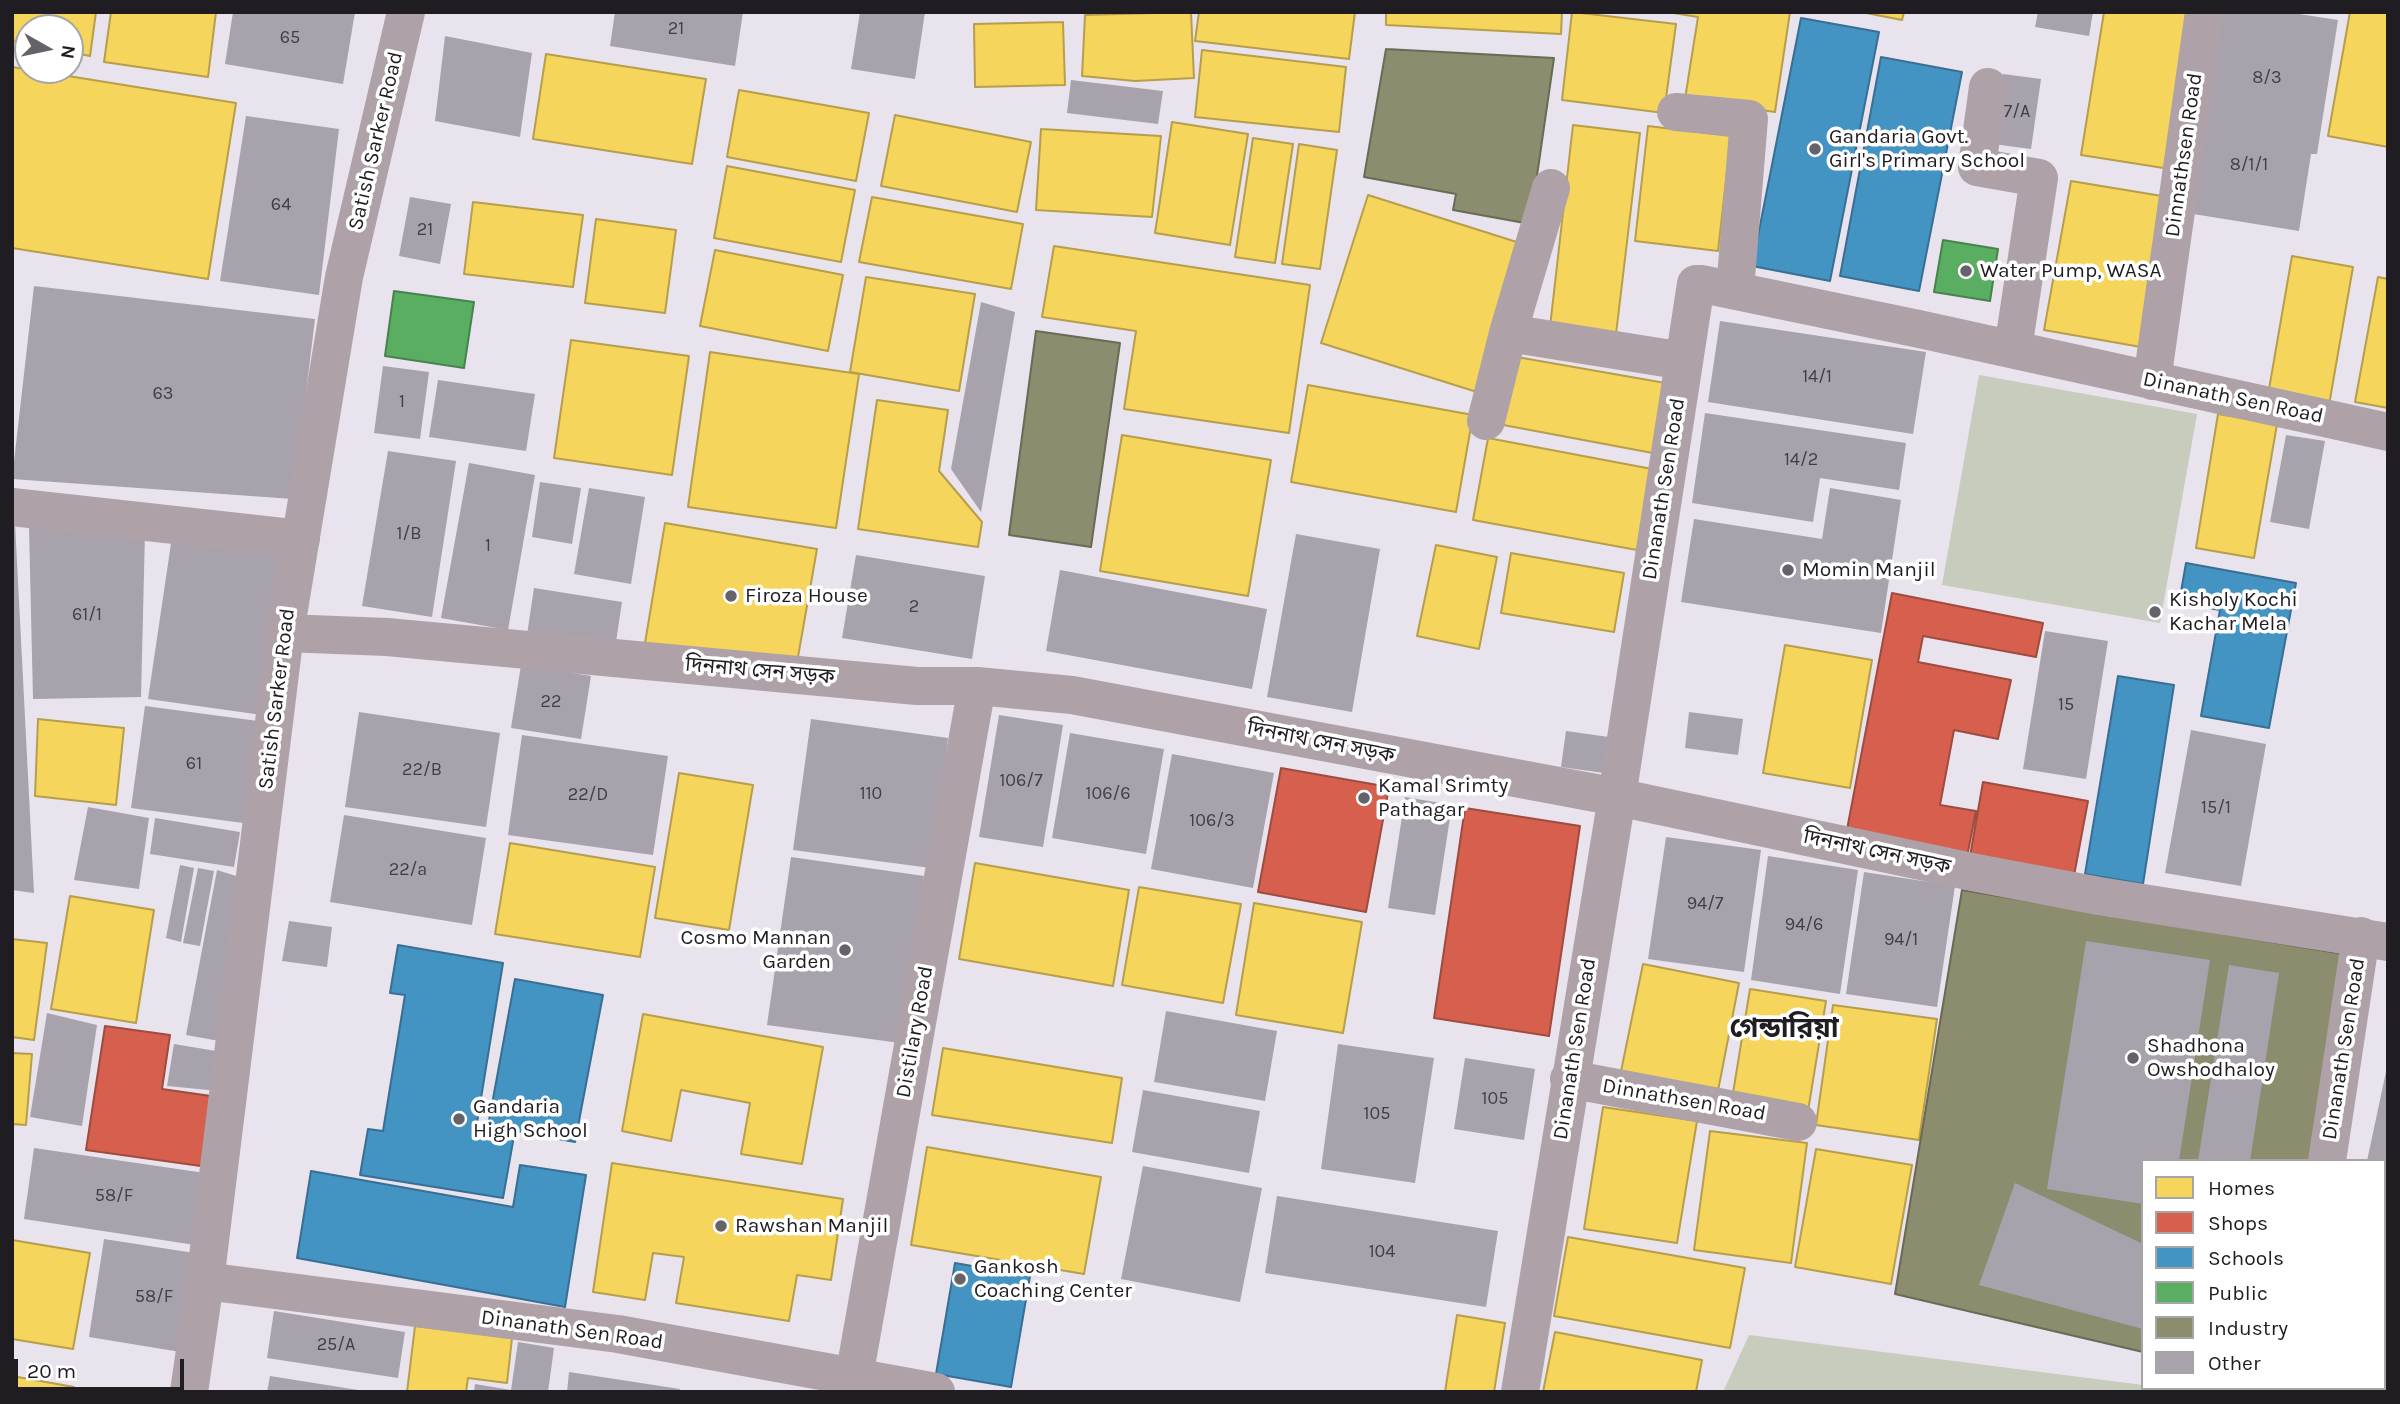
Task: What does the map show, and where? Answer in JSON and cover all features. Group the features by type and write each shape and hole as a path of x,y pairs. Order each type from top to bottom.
{"street":[{"name":"Satish Sarker Road","path":"189,1392 285,633 344,277 406,12"},
{"name":"Dinnathsen Road","path":"2152,381 2204,12"},
{"path":"1988,86 1977,167 2039,178 2013,349"},
{"path":"1676,112 1749,119 1735,290"},
{"path":"1486,421 1508,333 1551,188"},
{"name":"Dinanath Sen Road","path":"1520,1392 1617,797 1696,284 2013,349 2388,432"},
{"path":"1508,333 1684,361"},
{"path":"12,507 301,539"},
{"name":"দিননাথ সেন সড়ক","path":"285,633 387,637 917,686 977,686 1072,695 1617,797 2099,896 2374,939"},
{"name":"Distilary Road","path":"854,1377 977,686"},
{"name":"Dinanath Sen Road","path":"2326,1159 2374,939"},
{"name":"Dinnathsen Road","path":"1569,1079 1798,1122"},
{"name":"Dinanath Sen Road","path":"205,1281 618,1334 936,1392"}],"green space":[{"path":"1979,375 2197,414 2160,623 1942,585"},
{"path":"1749,1335 2141,1385 2141,1390 2196,1392 1723,1392"}],"building: Homes":[{"path":"12,12 96,12 90,56 84,55 84,14 14,14 12,41"},
{"path":"111,12 216,12 208,77 104,62"},
{"path":"1191,12 1194,78 1135,81 1082,76 1085,15"},
{"path":"1199,12 1355,12 1349,59 1195,41"},
{"path":"1386,12 1562,12 1561,34 1386,25"},
{"path":"1572,12 1676,24 1664,113 1562,100"},
{"path":"1667,12 1790,12 1775,112 1685,99 1698,17"},
{"path":"1861,12 1904,12 1902,20"},
{"path":"2104,12 2195,12 2170,169 2081,155"},
{"path":"2350,12 2388,12 2388,147 2328,136"},
{"path":"1063,22 1065,85 975,87 974,24"},
{"path":"1202,50 1346,67 1339,132 1195,117"},
{"path":"546,54 706,79 692,164 533,139"},
{"path":"12,67 14,84 84,84 84,79 236,103 208,279 12,248"},
{"path":"739,90 869,113 856,181 727,157"},
{"path":"895,115 1031,142 1017,212 881,186"},
{"path":"1172,122 1248,134 1230,245 1155,233"},
{"path":"1573,125 1640,133 1616,334 1550,327"},
{"path":"1648,126 1731,136 1718,251 1635,241"},
{"path":"1041,129 1161,136 1152,217 1036,210"},
{"path":"1253,138 1293,144 1275,263 1235,257"},
{"path":"1299,144 1337,150 1320,269 1282,264"},
{"path":"727,166 855,190 841,262 714,238"},
{"path":"2071,181 2168,197 2141,347 2044,330"},
{"path":"1368,195 1523,244 1477,392 1321,343"},
{"path":"872,197 1023,224 1011,289 859,262"},
{"path":"473,202 583,215 573,287 464,274"},
{"path":"596,219 676,230 665,313 585,303"},
{"path":"1054,246 1310,285 1289,433 1124,409 1136,331 1042,317"},
{"path":"715,250 843,275 828,351 700,326"},
{"path":"2292,256 2353,267 2329,405 2268,395"},
{"path":"866,277 975,294 959,391 850,372"},
{"path":"2378,277 2388,279 2388,408 2355,402"},
{"path":"571,340 689,356 672,475 554,458"},
{"path":"710,352 859,374 836,528 688,507"},
{"path":"1511,356 1671,384 1658,454 1498,424"},
{"path":"1308,385 1473,415 1456,512 1291,482"},
{"path":"877,400 948,410 939,471 982,522 978,547 858,529"},
{"path":"2218,414 2277,424 2254,558 2196,548"},
{"path":"1122,435 1271,460 1248,596 1100,571"},
{"path":"1488,438 1652,469 1637,550 1473,520"},
{"name":"Firoza House","path":"665,523 817,549 796,668 645,643"},
{"path":"1436,545 1497,557 1479,649 1417,636"},
{"path":"1511,553 1624,573 1614,632 1501,613"},
{"path":"1785,645 1872,660 1850,788 1763,773"},
{"path":"38,719 124,728 116,805 35,796"},
{"path":"679,773 753,785 729,930 655,918"},
{"path":"510,843 655,867 640,957 495,934"},
{"path":"975,863 1129,890 1113,986 959,959"},
{"path":"1139,887 1241,904 1223,1003 1122,985"},
{"path":"70,896 154,910 136,1023 51,1009"},
{"path":"1254,903 1362,922 1343,1033 1236,1015"},
{"path":"12,939 47,943 34,1040 12,1037"},
{"path":"1643,964 1739,983 1716,1101 1619,1081"},
{"path":"1750,989 1826,1001 1808,1111 1732,1099"},
{"path":"1833,1005 1937,1019 1919,1140 1816,1125"},
{"path":"643,1014 823,1047 802,1164 741,1154 750,1103 681,1090 671,1141 622,1131"},
{"path":"943,1048 1122,1078 1112,1143 932,1115"},
{"path":"12,1053 32,1054 26,1125 12,1124"},
{"path":"1603,1107 1697,1121 1677,1243 1584,1229"},
{"path":"1710,1131 1807,1143 1791,1263 1694,1250"},
{"path":"927,1147 1101,1177 1084,1274 911,1245"},
{"path":"1816,1149 1912,1165 1891,1284 1795,1267"},
{"name":"Rawshan Manjil","path":"612,1163 843,1199 831,1280 797,1275 789,1321 676,1303 684,1257 653,1253 645,1300 593,1292"},
{"path":"1568,1237 1745,1268 1730,1348 1554,1316"},
{"path":"12,1240 90,1253 73,1349 12,1339"},
{"path":"1457,1315 1505,1323 1494,1392 1445,1392"},
{"path":"415,1326 512,1338 507,1383 468,1378 466,1392 407,1392"},
{"path":"1555,1332 1702,1360 1696,1392 1543,1392"},
{"path":"12,1376 74,1387 73,1392 12,1392"}],"building: Shops":[{"path":"1892,593 2043,623 2036,657 1923,636 1918,662 2011,680 1998,739 1954,730 1940,805 1976,811 1966,862 1845,840"},
{"path":"1281,768 1389,787 1366,912 1258,892"},
{"path":"1983,782 2088,801 2073,881 1969,862"},
{"path":"1465,808 1580,826 1549,1036 1434,1018"},
{"path":"105,1026 170,1035 162,1089 218,1097 208,1167 86,1150"}],"building: Schools":[{"name":"Gandaria Govt. Girl's Primary School","path":"1801,18 1879,32 1830,281 1752,266"},
{"path":"1881,57 1962,72 1919,291 1840,276"},
{"path":"2186,563 2296,583 2269,728 2201,716 2220,610 2179,603"},
{"path":"2118,676 2174,685 2143,884 2085,874"},
{"path":"398,945 503,963 476,1129 514,1136 503,1198 360,1175 368,1129 383,1131 405,995 390,993"},
{"path":"515,979 603,995 575,1142 488,1126"},
{"path":"520,1165 586,1175 565,1307 297,1258 311,1171 513,1207"},
{"path":"955,1263 1030,1276 1011,1387 936,1374"}],"building: Public":[{"name":"Water Pump, WASA","path":"1943,240 1998,249 1990,301 1934,292"},
{"path":"394,291 474,302 464,368 385,356"}],"building: Industry":[{"path":"1386,49 1554,58 1530,224 1453,210 1456,194 1364,177"},
{"path":"1036,331 1120,343 1091,547 1009,535"},
{"name":"Shadhona Owshodhaloy","path":"1962,890 2349,955 2314,1159 2141,1159 2141,1352 1895,1294"}],"building: Other":[{"path":"233,12 355,12 343,84 225,64"},
{"path":"615,12 743,12 735,66 610,46"},
{"path":"860,12 925,12 915,79 851,69"},
{"path":"2038,12 2093,12 2089,36 2035,27"},
{"path":"2214,12 2286,12 2338,20 2317,154 2311,154 2299,231 2181,212"},
{"path":"445,36 532,53 520,137 435,121"},
{"path":"2003,74 2041,79 2031,149 1993,144"},
{"path":"1071,80 1163,91 1158,124 1067,113"},
{"path":"246,116 339,129 319,295 220,281"},
{"path":"410,197 451,204 440,264 399,256"},
{"path":"34,286 315,319 293,499 12,479"},
{"path":"981,302 1015,312 981,512 951,469"},
{"path":"1720,321 1926,352 1913,434 1708,402"},
{"path":"383,366 429,372 420,439 374,433"},
{"path":"438,380 535,394 526,451 429,437"},
{"path":"1705,413 1906,443 1899,490 1820,478 1813,522 1692,503"},
{"path":"2286,435 2325,441 2309,529 2270,522"},
{"path":"388,451 456,461 432,617 362,606"},
{"path":"469,463 535,475 508,630 441,618"},
{"path":"540,482 581,488 572,544 532,537"},
{"path":"589,488 645,497 631,584 574,574"},
{"name":"Momin Manjil","path":"1830,488 1901,500 1881,633 1681,602 1694,519 1822,539"},
{"path":"12,522 15,523 34,893 12,890"},
{"path":"29,526 145,532 141,697 33,699"},
{"path":"173,530 287,547 262,715 148,699"},
{"path":"1296,534 1380,549 1352,712 1267,697"},
{"path":"856,555 985,576 972,659 842,638"},
{"path":"1060,570 1267,609 1252,689 1046,651"},
{"path":"534,588 622,602 614,655 526,641"},
{"path":"2045,631 2108,641 2086,779 2023,769"},
{"path":"521,665 591,676 581,739 511,728"},
{"path":"145,706 258,721 243,823 131,808"},
{"path":"359,712 500,733 486,827 345,807"},
{"path":"1689,712 1743,719 1738,755 1685,748"},
{"path":"999,715 1063,725 1043,847 979,837"},
{"path":"811,719 948,738 931,868 793,850"},
{"path":"2191,730 2266,744 2241,886 2165,873"},
{"path":"1566,731 1609,737 1604,773 1561,767"},
{"path":"1070,733 1164,749 1146,854 1052,838"},
{"path":"522,735 668,756 653,855 508,835"},
{"path":"1172,754 1274,773 1253,888 1151,869"},
{"path":"1405,797 1452,805 1435,915 1388,908"},
{"path":"88,807 149,818 139,889 74,880"},
{"path":"344,815 486,838 472,925 330,902"},
{"path":"155,818 240,832 234,867 150,854"},
{"path":"1666,837 1761,850 1744,972 1648,959"},
{"path":"1768,856 1858,870 1840,994 1751,980"},
{"name":"Cosmo Mannan Garden","path":"791,857 924,876 900,1043 767,1025"},
{"path":"180,865 194,868 181,942 166,938"},
{"path":"198,868 214,871 200,946 183,943"},
{"path":"217,870 262,884 236,1044 186,1035"},
{"path":"1864,872 1955,886 1937,1007 1846,994"},
{"path":"289,921 332,927 327,967 282,961"},
{"path":"2086,941 2210,960 2179,1159 2141,1159 2141,1204 2047,1189"},
{"path":"2229,965 2279,973 2250,1159 2198,1159"},
{"path":"1166,1011 1277,1031 1265,1101 1154,1082"},
{"path":"47,1013 97,1025 82,1126 30,1117"},
{"path":"174,1044 228,1053 219,1091 167,1086"},
{"path":"1338,1044 1434,1058 1415,1183 1321,1169"},
{"path":"1465,1058 1535,1069 1524,1140 1454,1129"},
{"path":"2388,1067 2388,1216 2386,1159 2367,1159"},
{"path":"1143,1090 1260,1111 1249,1173 1132,1152"},
{"path":"34,1148 205,1173 195,1245 24,1219"},
{"path":"1143,1166 1262,1188 1240,1302 1121,1279"},
{"path":"2015,1183 2141,1243 2141,1328 1979,1285"},
{"path":"1277,1196 1498,1231 1486,1307 1265,1273"},
{"path":"2386,1238 2388,1239 2386,1282"},
{"path":"104,1239 220,1257 205,1356 89,1337"},
{"path":"2386,1298 2388,1298 2386,1366"},
{"path":"274,1311 405,1332 398,1378 267,1358"},
{"path":"518,1342 554,1348 548,1392 474,1392 475,1384 511,1390"},
{"path":"569,1372 680,1389 679,1392 567,1392"},
{"path":"270,1376 358,1390 358,1392 267,1392"},
{"path":"2303,1390 2346,1390 2345,1392"}],"place":[{"name":"Gandaria Govt. Girl's Primary School","path":"1815,149"},
{"name":"Water Pump, WASA","path":"1966,271"},
{"name":"Momin Manjil","path":"1788,570"},
{"name":"Firoza House","path":"731,596"},
{"name":"Kisholy Kochi Kachar Mela","path":"2155,612"},
{"name":"Kamal Srimty Pathagar","path":"1364,798"},
{"name":"Cosmo Mannan Garden","path":"845,950"},
{"name":"Shadhona Owshodhaloy","path":"2133,1058"},
{"name":"Gandaria High School","path":"459,1119"},
{"name":"Rawshan Manjil","path":"721,1226"},
{"name":"Gankosh Coaching Center","path":"960,1279"}],"district":[{"name":"গেন্ডারিয়া","path":"1784,1029"}]}
